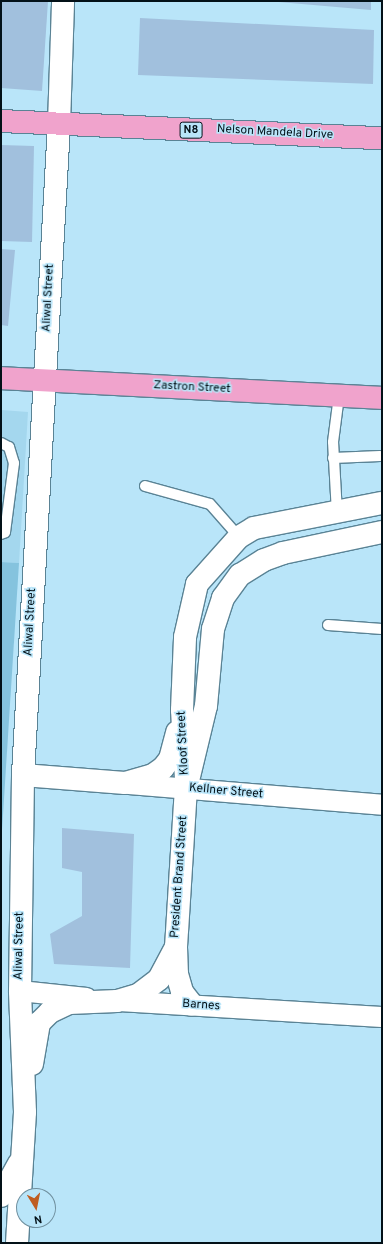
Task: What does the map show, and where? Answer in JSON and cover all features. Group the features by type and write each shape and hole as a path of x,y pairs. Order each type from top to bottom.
{"highway":[{"name":"Nelson Mandela Drive","path":"1,121 382,138"},
{"name":"Zastron Street","path":"1,378 382,398"}],"main road":[{"name":"Aliwal Street","path":"17,1243 25,1112 20,992 23,775 59,124 64,1"},
{"name":"Kloof Street","path":"186,788 182,710 185,637 197,584 239,537 254,528 336,513 382,502"},
{"name":"Kloof Street","path":"186,788 206,706 213,629 223,598 240,575 264,560 283,553 382,532"},
{"path":"125,783 153,775 163,768 174,747 182,710"},
{"name":"Kellner Street","path":"23,775 125,783"},
{"name":"President Brand Street","path":"25,1112 39,1023 50,1012 69,1003 117,1001 138,995 159,979 176,947 186,788"},
{"path":"176,947 177,974 182,992 192,1005"},
{"path":"1,1196 22,1157"}],"street":[{"name":"Kellner Street","path":"125,783 382,805"},
{"name":"Barnes","path":"20,992 117,1001 382,1018"}],"lane":[{"path":"336,513 333,458 340,396"},
{"path":"1,443 9,447 14,463 5,532 1,534"},
{"path":"333,458 380,456"},
{"path":"145,486 210,504 239,537"},
{"path":"328,625 382,629"}],"shaded area":[{"path":"1,410 28,412 19,563 1,562"},
{"path":"1,562 19,563 1,846"}],"building":[{"path":"1,1 48,1 42,91 1,88"},
{"path":"267,1 371,1 371,10"},
{"path":"140,18 374,30 373,84 138,75"},
{"path":"1,145 34,146 32,242 1,241"},
{"path":"1,249 15,250 8,326 1,325"},
{"path":"62,828 134,834 130,968 54,964 50,934 82,916 82,872 62,868"}]}
